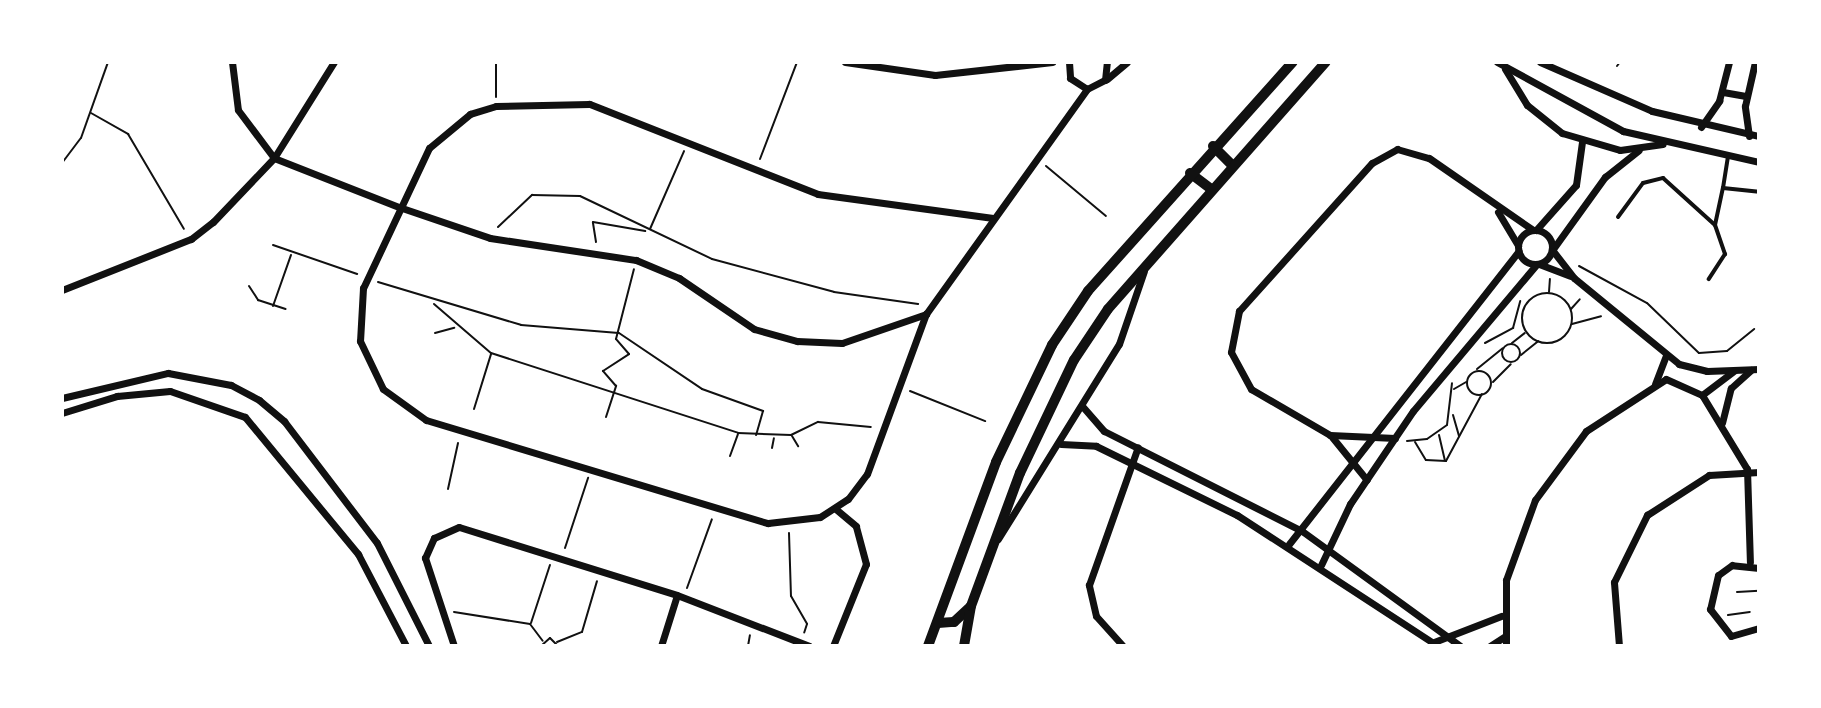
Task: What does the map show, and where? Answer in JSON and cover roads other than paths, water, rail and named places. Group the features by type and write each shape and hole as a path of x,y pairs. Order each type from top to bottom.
{"main road":[{"path":"928,646 996,462 1052,345 1088,291 1213,146 1293,62"},
{"path":"964,646 971,606 994,544 1066,374 1145,266 1326,62"},
{"path":"1213,146 1232,165"},
{"path":"1190,173 1211,189"},
{"path":"938,623 961,619 971,606"}],"street":[{"path":"232,62 238,110 274,158 399,207 490,238 636,260 679,278 754,329 797,341 842,343 928,310"},
{"path":"62,290 191,239 274,158 334,62"},
{"path":"845,62 935,75 1052,62"},
{"path":"1069,62 1070,78 1087,89"},
{"path":"1105,80 1107,62"},
{"path":"993,218 818,194 753,174 589,104 496,106 448,129 399,207 367,278 358,314 368,367 403,407 461,430 592,466 717,506 789,524 836,509 867,474 928,310 993,218 1039,160 1087,89 1105,80 1127,62"},
{"path":"1540,62 1701,127 1759,136"},
{"path":"1701,127 1723,92 1729,62"},
{"path":"1749,136 1746,96 1755,62"},
{"path":"1501,65 1535,113 1582,142 1639,150 1666,144"},
{"path":"1501,65 1581,114 1666,144 1759,162"},
{"path":"1723,92 1746,96"},
{"path":"1289,544 1519,248 1576,185 1582,142"},
{"path":"1367,480 1330,435 1241,378 1231,352 1239,311 1383,154 1411,148 1496,210 1534,230 1574,278 1666,356 1692,369 1756,369"},
{"path":"1321,565 1327,548 1367,480 1445,372 1553,250 1589,196 1639,150"},
{"path":"1496,210 1519,248 1538,264 1574,278"},
{"path":"994,544 1083,407 1132,316 1145,266"},
{"path":"1655,384 1666,356"},
{"path":"1702,395 1736,369"},
{"path":"1723,429 1725,401 1756,369"},
{"path":"62,398 168,373 211,379 259,400 284,421 377,543 429,646"},
{"path":"1490,646 1505,642 1501,616 1518,539 1558,464 1586,431 1655,384 1676,379 1702,395 1747,469 1750,562"},
{"path":"62,413 117,396 170,391 245,417 358,554 406,646"},
{"path":"1083,407 1104,431 1302,531 1460,646"},
{"path":"1330,435 1368,441 1395,438"},
{"path":"1061,444 1096,446 1289,544 1436,644 1501,616"},
{"path":"1123,646 1096,616 1089,585 1138,447"},
{"path":"1619,646 1614,582 1647,515 1675,491 1747,469 1759,472"},
{"path":"833,646 866,564 862,537 836,509"},
{"path":"454,646 425,558 443,530 459,527 681,596 805,644"},
{"path":"1759,568 1750,562 1732,565 1714,583 1710,609 1717,625 1731,636 1759,628"},
{"path":"661,646 681,596"}],"lane":[{"path":"1715,225 1728,158"},
{"path":"1618,217 1643,183 1663,178 1715,225 1725,254 1709,279"},
{"path":"1723,188 1759,192"}]}
